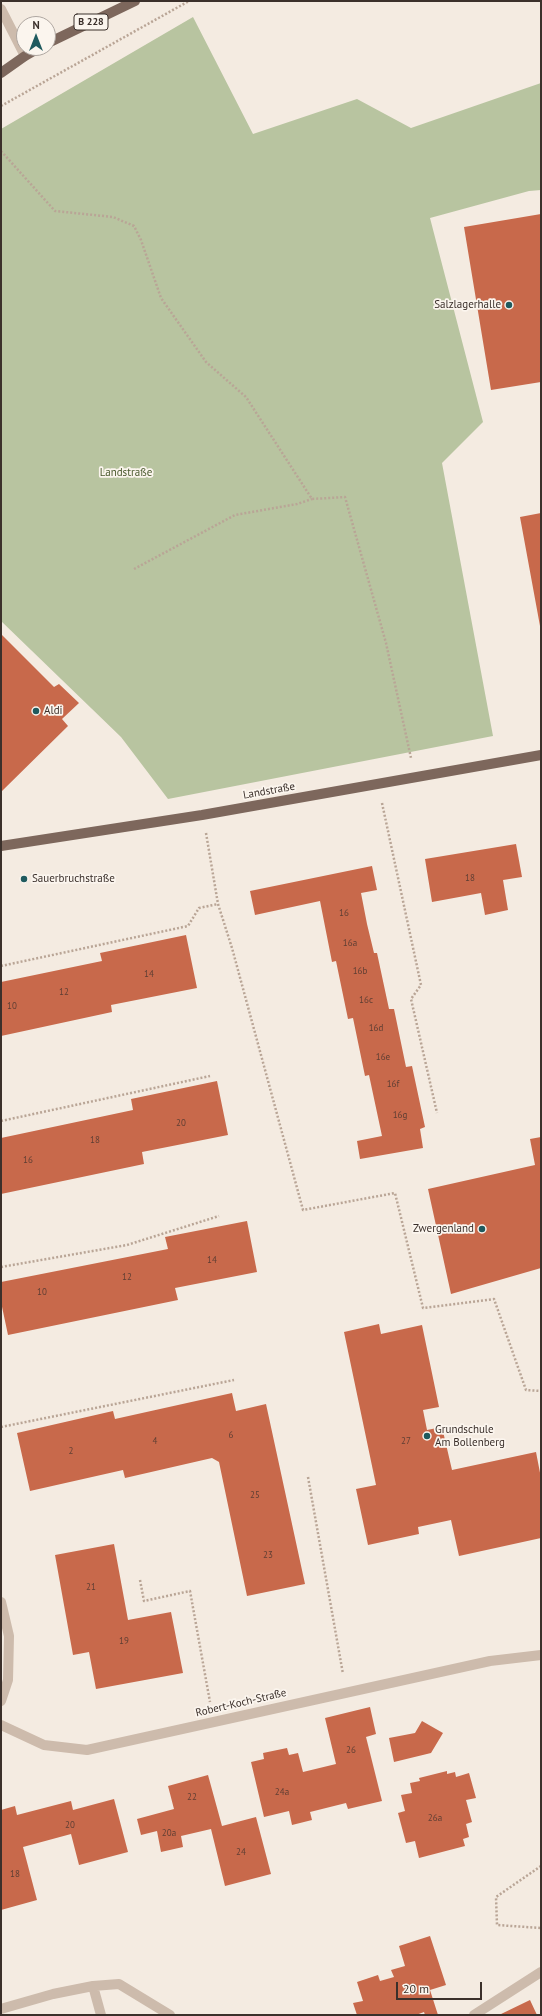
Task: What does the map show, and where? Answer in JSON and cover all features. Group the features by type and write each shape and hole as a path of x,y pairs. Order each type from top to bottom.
{"main road":[{"name":"B 228","path":"56,39 135,1"},
{"path":"1,73 25,56"},
{"name":"Landstraße","path":"1,846 202,815 379,785 541,755"}],"street":[{"path":"1,9 16,38"},
{"path":"1,1602 9,1636 8,1680 1,1701"},
{"name":"Robert-Koch-Straße","path":"1,1724 44,1745 88,1750 490,1661 541,1655"},
{"path":"474,2015 541,1972"},
{"path":"1,2008 53,1994 93,1986 119,1984 170,2015"},
{"path":"93,1986 101,2015"}],"path":[{"path":"1,106 189,1"},
{"path":"1,151 55,211 113,217 134,226 141,240 161,298 206,362 246,397 312,499"},
{"path":"134,569 235,515 297,504 312,499 344,498 386,643 415,778"},
{"path":"379,785 421,985 411,999 437,1113"},
{"path":"202,815 218,904 232,948 303,1210 395,1193 423,1308 494,1299 526,1390 541,1391"},
{"path":"1,966 188,926 199,908 218,904"},
{"path":"1,1121 210,1076"},
{"path":"1,1267 127,1245 219,1216"},
{"path":"1,1426 234,1380"},
{"path":"308,1477 346,1692"},
{"path":"140,1580 144,1601 190,1591 214,1722"},
{"path":"541,1866 496,1897 497,1925 541,1928"}],"green space":[{"path":"193,17 253,134 357,99 411,128 541,83 541,190 529,191 430,218 483,422 442,463 493,736 168,799 121,737 1,621 1,129"}],"building":[{"name":"Salzlagerhalle","path":"541,214 541,382 491,390 464,227"},
{"path":"541,513 541,626 540,626 520,517"},
{"name":"Aldi","path":"1,634 54,687 59,684 79,703 62,719 68,726 1,792"},
{"path":"516,844 522,877 503,880 508,910 485,915 481,893 432,902 425,859"},
{"path":"372,866 377,890 361,893 367,924 374,953 377,953 389,1009 394,1009 406,1067 412,1066 425,1127 420,1129 423,1148 360,1159 357,1141 382,1136 369,1075 365,1076 353,1018 348,1019 336,961 332,962 320,901 255,915 250,891"},
{"path":"186,935 197,988 111,1005 112,1012 1,1036 1,982 102,961 100,953"},
{"path":"217,1081 228,1135 142,1152 144,1164 1,1194 1,1138 133,1110 131,1099"},
{"path":"541,1137 541,1268 451,1294 428,1189 535,1165 530,1139"},
{"path":"247,1221 257,1272 175,1288 178,1300 8,1335 1,1302 1,1282 168,1249 165,1237"},
{"path":"379,1324 381,1334 422,1325 439,1407 423,1410 427,1430 442,1427 452,1470 536,1452 541,1478 541,1538 459,1556 451,1520 418,1527 419,1534 368,1545 356,1489 376,1485 344,1332"},
{"path":"232,1393 236,1411 266,1404 305,1584 247,1596 219,1462 212,1458 125,1478 123,1470 30,1491 17,1433 113,1411 115,1419"},
{"path":"114,1544 128,1620 171,1612 183,1673 96,1689 89,1652 73,1655 55,1555"},
{"path":"370,1707 376,1734 366,1737 382,1801 348,1809 346,1803 310,1812 312,1820 292,1825 289,1811 264,1817 251,1762 264,1759 263,1753 287,1748 289,1755 298,1753 303,1772 336,1764 325,1718"},
{"path":"422,1721 443,1733 431,1753 394,1762 389,1738 415,1733"},
{"path":"447,1771 447,1774 455,1772 456,1777 469,1773 476,1798 466,1800 472,1822 466,1824 469,1837 463,1839 465,1846 419,1858 415,1841 406,1843 398,1813 405,1811 401,1795 412,1793 410,1783 420,1781 419,1778"},
{"path":"208,1775 222,1826 256,1817 271,1874 225,1886 211,1829 181,1836 183,1847 161,1852 157,1831 141,1835 137,1819 174,1809 168,1786"},
{"path":"114,1799 128,1852 79,1865 71,1834 23,1847 37,1900 1,1910 1,1810 15,1806 17,1815 71,1801 73,1810"},
{"path":"430,1936 446,1985 430,1990 438,2015 425,2015 424,2012 416,2015 357,2015 353,2003 363,2001 357,1982 378,1975 380,1981 394,1977 391,1970 405,1966 399,1946"},
{"path":"530,2000 537,2015 499,2015"}],"place":[{"name":"Salzlagerhalle","path":"509,305"},
{"name":"Aldi","path":"36,711"},
{"name":"Sauerbruchstraße","path":"24,879"},
{"name":"Zwergenland","path":"482,1229"},
{"name":"Grundschule Am Bollenberg","path":"427,1436"}]}
